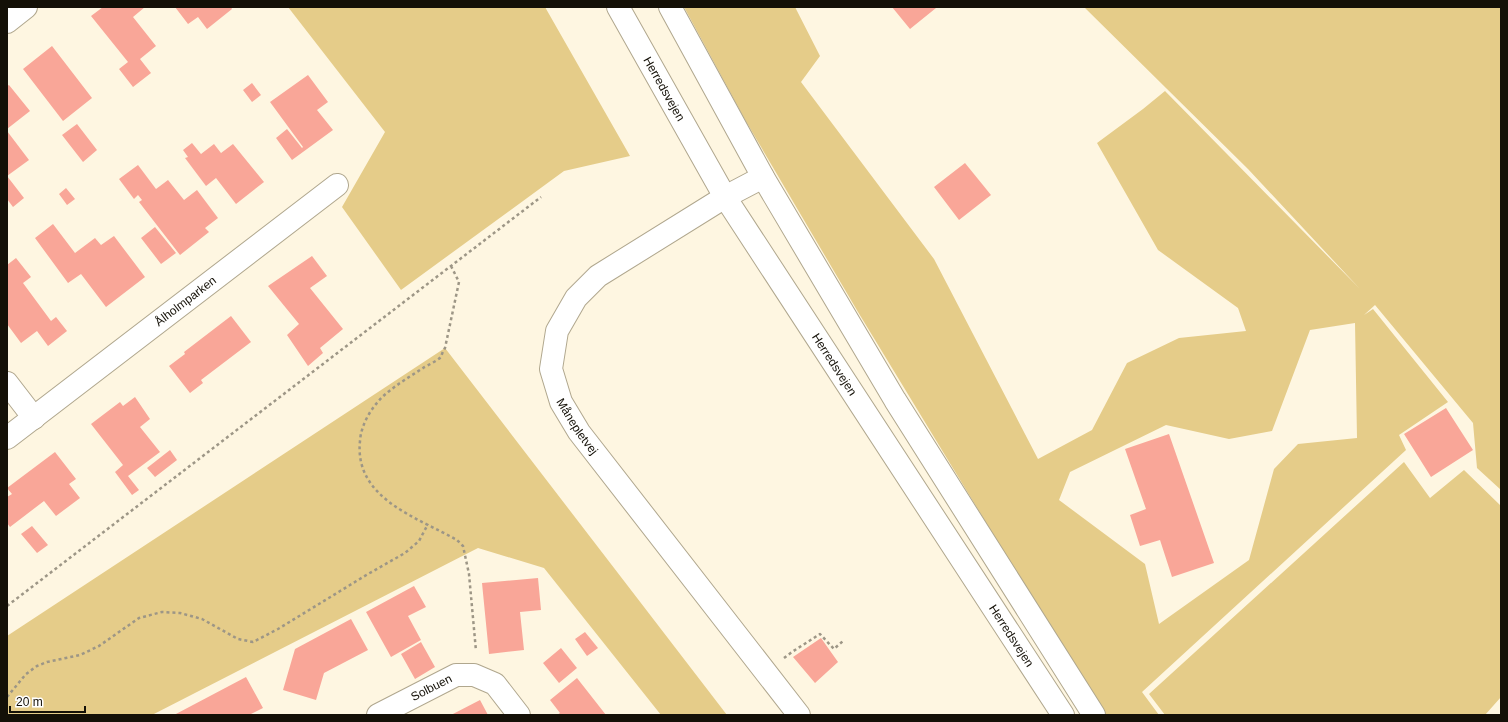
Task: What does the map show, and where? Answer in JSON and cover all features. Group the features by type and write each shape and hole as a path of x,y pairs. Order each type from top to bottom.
{"street":[{"path":"7,22 26,7"},
{"name":"Herredsvejen","path":"618,7 725,197 1063,715"},
{"path":"670,7 762,177 895,400 1094,715"},
{"name":"Månepletvej","path":"762,177 725,197 598,276 576,298 557,332 551,369 561,402 579,432 799,715"},
{"name":"Ålholmparken","path":"7,438 337,185"},
{"path":"7,383 34,418"},
{"name":"Solbuen","path":"378,715 456,675 474,674 495,684 519,715"}],"path":[{"path":"7,606 541,197"},
{"path":"451,266 459,282 445,348 440,357 386,393 369,414 361,430 359,454 365,474 372,485 392,505 457,540 463,546 469,574 479,677"},
{"path":"7,697 26,674 37,666 47,662 80,655 99,646 139,618 162,612 180,613 202,619 238,639 253,642 278,629 405,553 419,541 428,524"},
{"path":"784,658 820,634 834,649 843,641"}],"shaded area":[{"path":"288,7 545,7 630,156 564,171 401,290 342,207 385,132"},
{"path":"684,7 795,7 820,56 801,82 934,259 1038,459 1092,430 1127,363 1179,338 1246,331 1238,308 1158,250 1097,143 1165,91 1360,289 1248,169 1084,7 1501,7 1501,490 1477,468 1473,423 1375,305 1364,315 1373,309 1448,402 1399,435 1406,450 1142,692 1159,715 1103,715 858,312 744,118","holes":["1355,323 1357,438 1298,444 1274,469 1249,560 1159,624 1145,564 1059,500 1070,472 1166,425 1229,439 1272,431 1310,330"]},
{"path":"445,348 727,715 661,715 544,568 478,548 152,715 7,715 7,636"},
{"path":"1404,462 1430,498 1464,470 1501,506 1501,697 1485,715 1165,715 1149,694"}],"building":[{"path":"103,7 145,7 133,17 156,46 140,59 151,73 133,87 119,69 128,62 91,16"},
{"path":"175,7 231,7 232,9 207,29 198,17 188,24"},
{"path":"892,7 936,7 936,8 910,29"},
{"path":"52,46 92,98 63,121 23,69"},
{"path":"308,75 328,102 317,110 333,130 292,160 276,138 287,129 302,148 303,147 270,102"},
{"path":"252,83 261,95 252,102 243,90"},
{"path":"9,85 30,111 7,129 7,86"},
{"path":"77,124 97,150 83,162 62,135"},
{"path":"7,131 29,160 7,176"},
{"path":"192,143 201,154 214,144 221,153 233,144 264,182 236,204 216,178 206,186 185,158 188,157 183,150"},
{"path":"965,163 991,195 959,220 934,187"},
{"path":"138,165 156,189 168,180 184,200 197,190 218,218 205,228 209,232 180,255 139,202 142,200 138,195 134,199 119,179"},
{"path":"7,176 24,198 13,207 7,199"},
{"path":"66,188 75,199 67,205 59,194"},
{"path":"53,224 75,253 95,238 101,245 114,236 145,277 106,307 81,274 68,283 35,238"},
{"path":"155,227 176,253 161,264 141,238"},
{"path":"312,256 327,276 310,288 343,329 320,348 323,353 308,366 287,335 299,324 268,286"},
{"path":"16,258 31,277 23,283 51,321 56,317 67,331 48,346 37,331 21,343 7,324 7,265"},
{"path":"231,316 251,342 201,380 203,383 190,393 169,366 185,354 184,352"},
{"path":"135,397 150,419 140,427 160,452 128,476 139,490 132,495 115,472 123,465 91,424 120,402 123,406"},
{"path":"1446,408 1473,450 1431,477 1404,434"},
{"path":"1169,434 1214,563 1172,577 1160,540 1140,546 1130,515 1146,509 1125,449"},
{"path":"170,450 177,460 155,477 147,468"},
{"path":"55,452 76,479 69,484 80,498 56,516 44,501 10,527 7,523 7,497 12,494 7,488"},
{"path":"32,526 48,545 37,553 21,534"},
{"path":"538,578 541,610 520,612 524,650 489,654 482,583"},
{"path":"414,586 426,607 408,616 421,640 391,657 366,612"},
{"path":"351,619 368,650 324,673 316,700 283,690 295,649"},
{"path":"585,632 598,648 587,656 575,639"},
{"path":"821,638 838,662 815,683 793,657"},
{"path":"421,642 435,667 415,679 401,654"},
{"path":"561,648 577,668 559,683 543,663"},
{"path":"246,677 263,708 249,715 174,715"},
{"path":"577,678 606,715 557,715 560,713 550,700"},
{"path":"480,700 488,715 451,715"}]}
